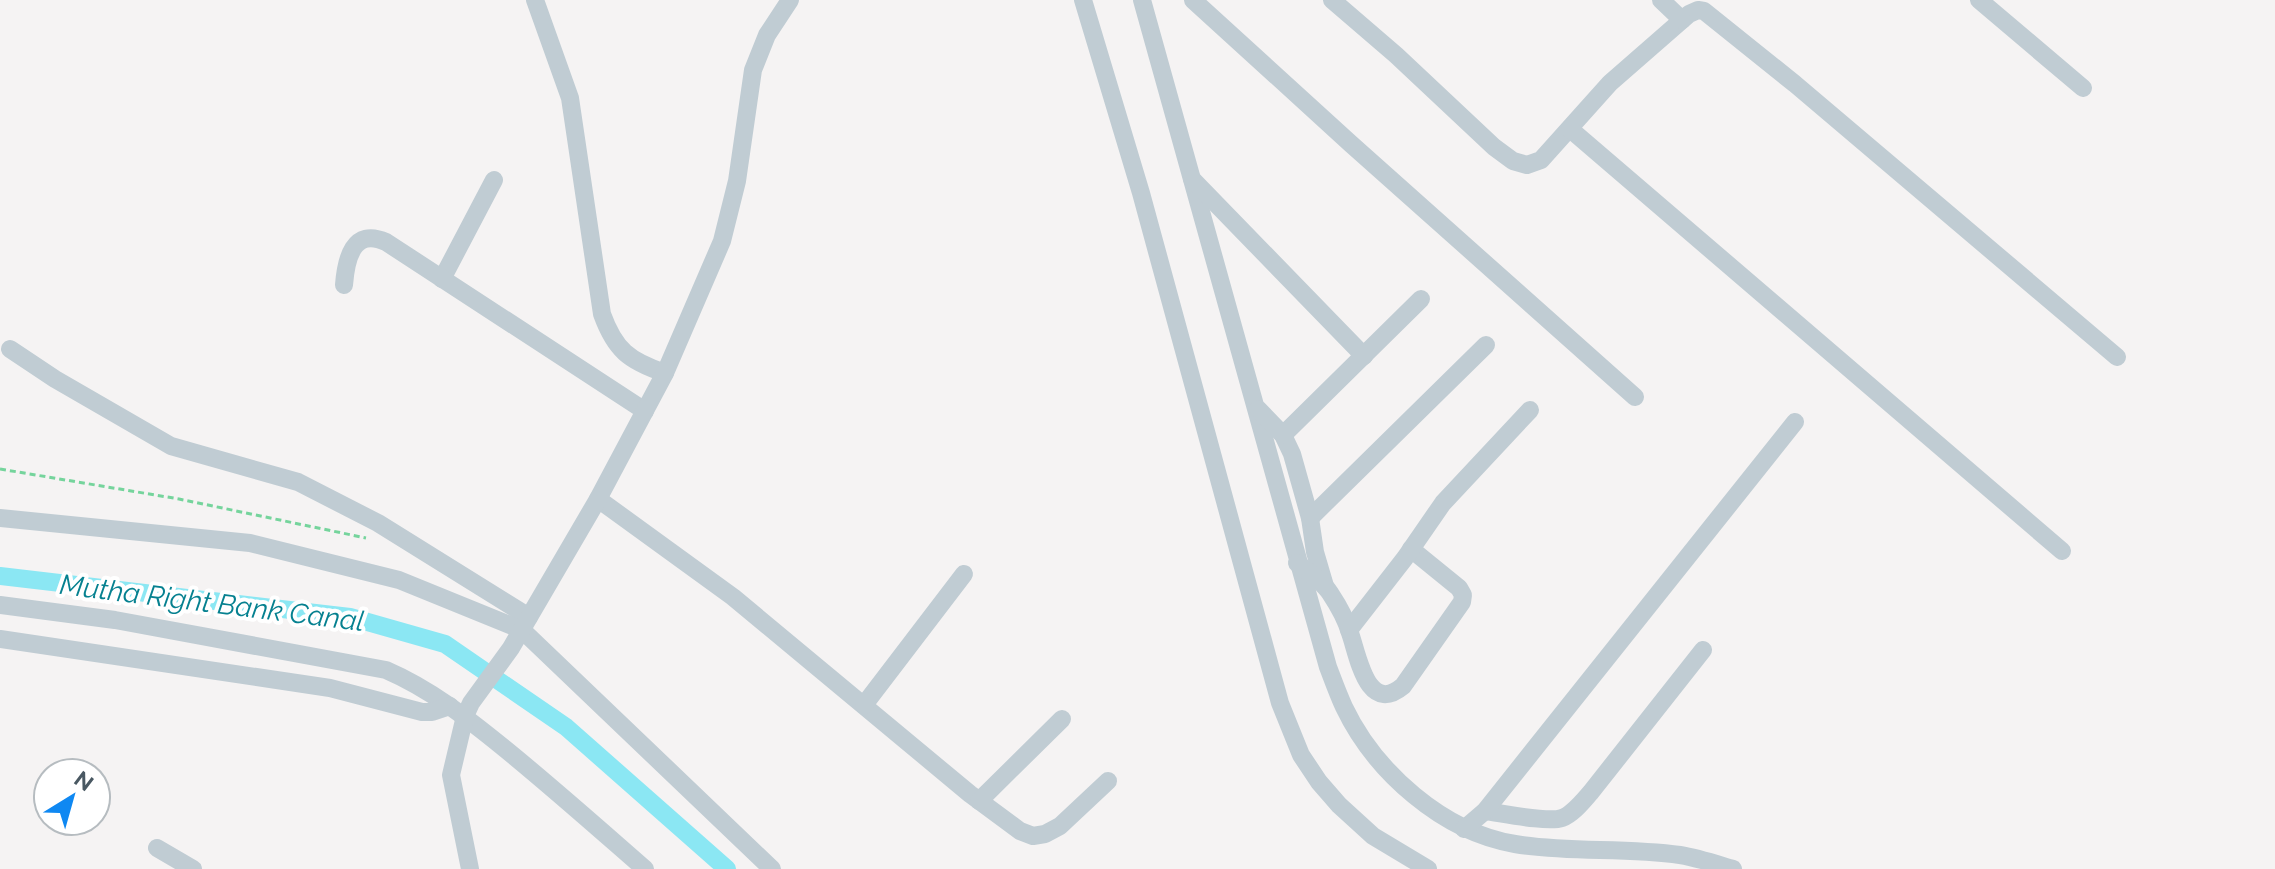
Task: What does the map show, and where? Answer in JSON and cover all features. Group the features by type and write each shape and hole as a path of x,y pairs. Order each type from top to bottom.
{"street":[{"path":"535,0 570,98 602,314 610,335 629,357 640,365 665,373"},
{"path":"470,869 451,775 462,708 511,648 598,499 665,373 722,241 737,181 753,70 767,35 790,0"},
{"path":"1083,0 1141,193 1280,703 1301,755 1339,805 1373,836 1428,869"},
{"path":"1142,0 1297,563 1344,709 1383,765 1407,791 1464,829 1512,843 1681,855 1733,869"},
{"path":"1193,0 1635,397"},
{"path":"1332,0 1494,147 1520,165 1534,164 1549,152 1610,83 1682,20 1698,10 1712,16 2117,357"},
{"path":"1661,0 1682,20"},
{"path":"1979,0 2083,88"},
{"path":"1570,129 2062,551"},
{"path":"1190,177 1364,356"},
{"path":"442,279 494,180"},
{"path":"344,285 349,256 361,241 369,237 386,242 645,411"},
{"path":"1283,435 1421,299"},
{"path":"1310,518 1486,345"},
{"path":"10,349 55,379 171,446 298,482 378,523 525,624 772,869"},
{"path":"1256,407 1283,435 1292,454 1325,586 1349,630 1361,672 1368,683 1384,694 1396,692 1403,686 1462,602 1463,595 1459,588 1411,549"},
{"path":"1349,630 1443,503 1530,410"},
{"path":"1464,829 1485,811 1795,422"},
{"path":"598,499 733,597 1010,825 1033,836 1045,834 1060,826 1108,781"},
{"path":"0,518 250,543 399,580 525,624"},
{"path":"1297,563 1325,586"},
{"path":"864,705 964,574"},
{"path":"0,605 115,620 386,670 462,708 645,869"},
{"path":"0,639 330,688 422,712 462,708"},
{"path":"1485,811 1549,819 1562,818 1571,812 1591,792 1703,650"},
{"path":"979,801 1062,719"},
{"path":"157,848 193,869"}],"path":[{"path":"0,469 179,499 374,540"}],"waterway":[{"name":"Mutha Right Bank Canal","path":"0,576 350,617 445,644 566,727 727,869"}]}
